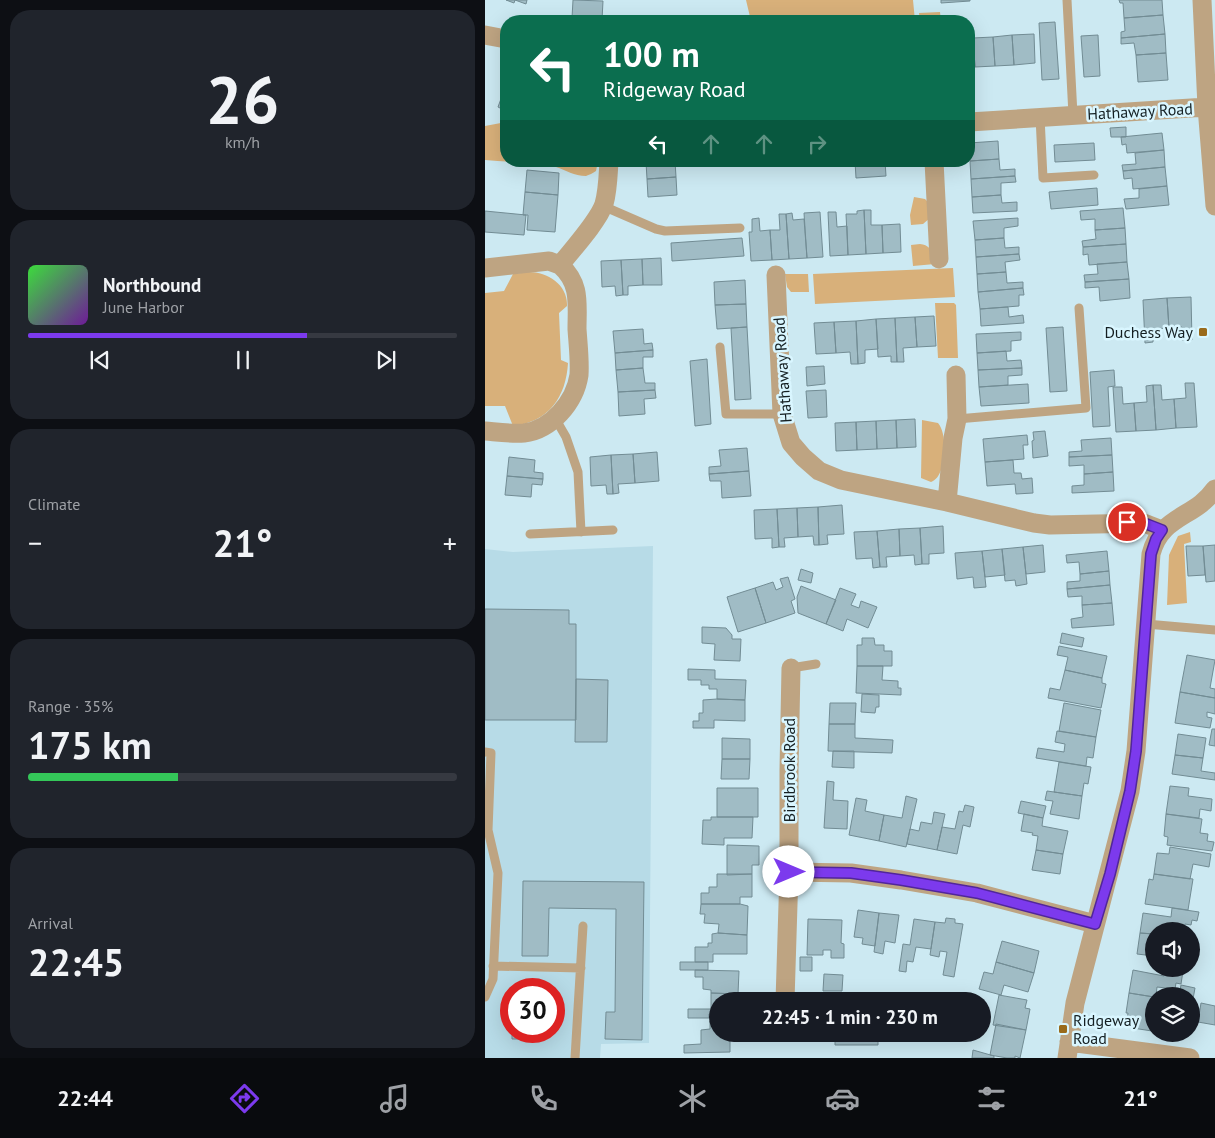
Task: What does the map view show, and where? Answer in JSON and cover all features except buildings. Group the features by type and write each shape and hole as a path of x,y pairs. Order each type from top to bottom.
{"street":[{"name":"Hathaway Road","path":"1202,0 1207,107 1215,206"},
{"path":"485,35 500,38"},
{"name":"Hathaway Road","path":"975,122 1207,107"},
{"path":"561,265 598,216 603,206 608,167"},
{"path":"934,167 939,259"},
{"path":"485,268 549,261 561,265 569,272 577,290 579,375 568,403 555,418 545,425 524,432 485,431"},
{"name":"Hathaway Road","path":"776,275 782,414 791,443 819,471 841,480 947,502 1034,523 1050,525 1144,523 1162,530"},
{"path":"947,502 953,438 957,419 956,375"},
{"path":"1190,1058 1068,1050 1075,1004 1130,791 1136,751 1151,554 1156,539 1162,530 1202,504 1215,489"},
{"name":"Birdbrook Road","path":"785,992 789,872 791,668"},
{"path":"789,872 851,873 901,880 977,893 1095,924"}],"lane":[{"name":"Hathaway Road","path":"1067,0 1073,115"},
{"path":"1040,117 1043,178 1093,175"},
{"path":"603,206 665,231 739,228"},
{"path":"957,419 1086,408 1079,308"},
{"path":"720,347 726,414 782,414"},
{"path":"555,418 566,437 578,472 581,532"},
{"path":"530,534 613,530"},
{"path":"1146,624 1215,630"},
{"path":"791,668 816,664"},
{"path":"485,752 491,752 488,830 498,873 493,979 485,997"},
{"path":"575,1058 583,926"},
{"path":"493,966 581,968"}],"shaded area":[{"path":"746,0 913,0 914,15 750,15"},
{"path":"940,12 940,15 919,15 919,13"},
{"path":"500,123 500,161 485,160 485,126"},
{"path":"556,167 597,167 596,171 586,176 574,174"},
{"path":"914,197 925,199 930,204 930,218 923,224 911,225 910,215"},
{"path":"920,244 929,248 935,264 913,266 911,245"},
{"path":"953,268 955,297 815,304 813,274"},
{"path":"529,272 550,277 564,292 567,306 559,313 561,360 568,363 567,375 559,397 546,413 526,424 513,426 505,406 485,406 485,293 504,291 513,274"},
{"path":"785,274 808,274 809,292 791,292 787,287"},
{"path":"935,303 954,303 956,305 958,358 938,358"},
{"path":"922,420 938,423 943,436 943,464 936,478 931,482 921,478"},
{"path":"1190,532 1191,542 1184,544 1187,603 1167,605 1169,555 1178,536"},
{"path":"653,546 649,1043 601,1044 600,1058 485,1058 485,549 513,552"}],"place":[{"name":"Duchess Way","path":"1203,332"},
{"name":"Ridgeway Road","path":"1063,1029"}],"route":[{"path":"789,872 851,873 901,880 977,893 1095,924 1110,874 1130,791 1136,751 1151,554 1156,539 1162,530 1144,523 1127,522"}]}
